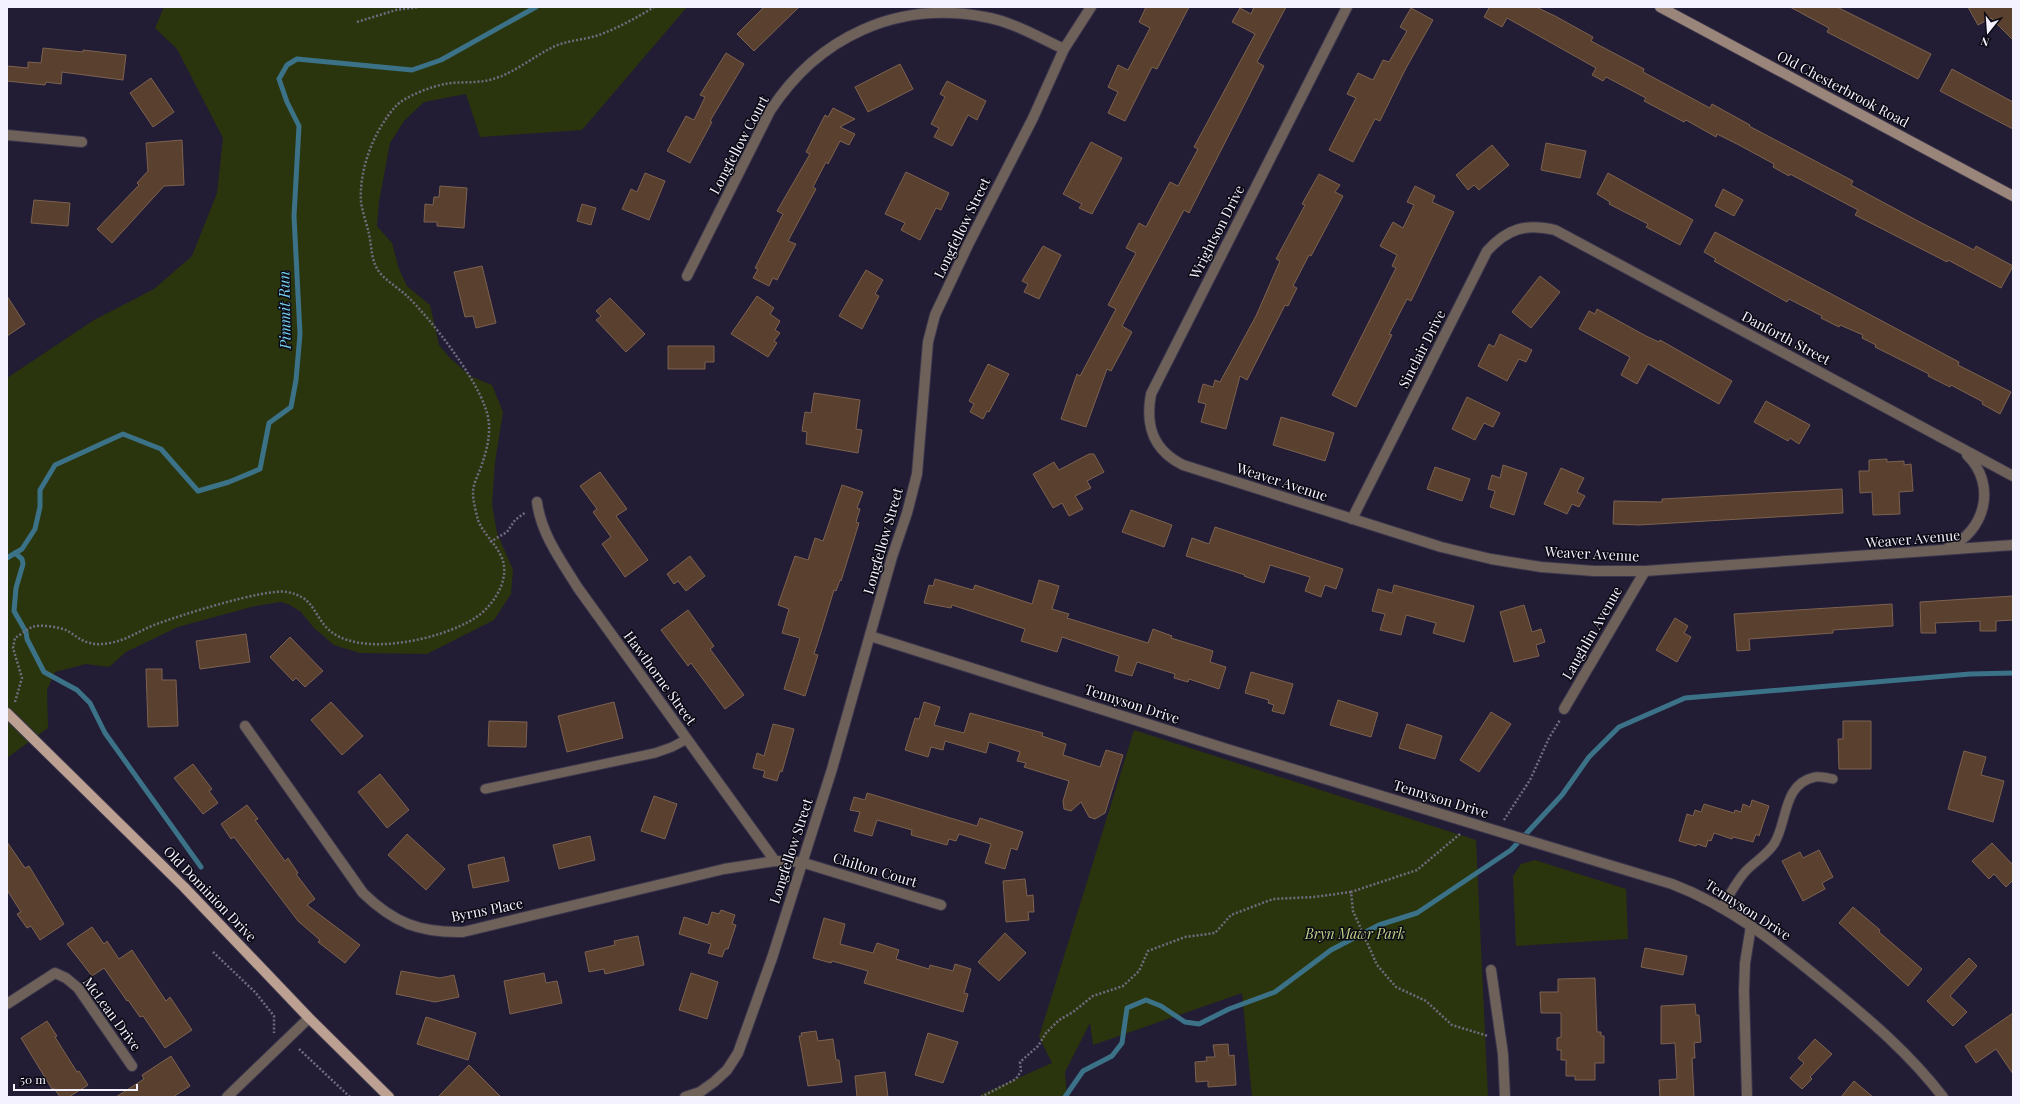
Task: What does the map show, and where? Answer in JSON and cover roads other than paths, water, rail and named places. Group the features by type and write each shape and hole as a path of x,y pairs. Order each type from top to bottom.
{"main road":[{"name":"Old Dominion Drive","path":"7,713 184,887 309,1018 390,1097"}],"street":[{"name":"Longfellow Street","path":"684,1097 707,1087 727,1070 738,1053 772,958 801,862 832,769 917,474 928,342 935,315 1033,118 1064,49 1091,7"},
{"name":"Wrightson Drive","path":"1183,465 1164,452 1155,439 1149,417 1151,394 1347,7"},
{"name":"Old Chesterbrook Road","path":"1660,7 2013,196"},
{"name":"Longfellow Court","path":"687,276 770,111 779,97 809,65 844,38 872,26 900,17 929,13 958,13 986,17 1013,25 1064,49"},
{"path":"7,135 82,142"},
{"name":"Sinclair Drive","path":"1352,519 1487,251 1497,240 1510,232 1524,227 1546,228"},
{"name":"Danforth Street","path":"1546,228 1562,234 2013,476"},
{"path":"1943,550 1958,544 1970,534 1978,522 1984,508 1985,491 1982,475 1975,462 1960,448"},
{"name":"Weaver Avenue","path":"1183,465 1441,547 1490,559 1564,569 1594,571 1645,571 2013,545"},
{"name":"Hawthorne Street","path":"537,502 539,517 556,553 578,588 775,861"},
{"name":"Laughlin Avenue","path":"1564,709 1645,571"},
{"name":"Tennyson Drive","path":"870,636 1215,745 1672,884 1700,895 1751,926 1790,955 1884,1032 1918,1065 1944,1097"},
{"name":"Byrns Place","path":"245,726 363,893 379,908 398,921 419,929 441,932 463,932 724,869 775,861 801,862"},
{"name":"Chilton Court","path":"801,862 941,905"},
{"path":"1747,1097 1744,991 1745,963 1751,926"},
{"path":"1491,970 1501,1040 1505,1097"},
{"name":"McLean Drive","path":"7,1004 54,973 66,978 78,988 132,1066"},
{"path":"227,1097 309,1018"}],"lane":[{"path":"485,789 655,753 672,748 687,739"},
{"path":"1722,907 1745,872 1774,845 1781,827 1787,804 1796,788 1803,782 1816,777 1833,779"}],"waterway":[{"name":"Pimmit Run","path":"7,558 22,549 35,529 40,507 40,490 55,465 123,434 161,449 198,491 229,482 260,469 269,423 291,407 296,380 300,334 294,216 299,126 287,102 279,79 287,65 297,59 412,70 441,60 536,7"},
{"path":"15,553 22,559 23,564 16,588 14,611 26,632 27,639 44,672 77,690 90,703 105,733 201,867"},
{"path":"1065,1097 1083,1071 1112,1056 1122,1043 1127,1008 1146,1000 1161,1006 1185,1022 1199,1024 1229,1009 1275,992 1331,950 1379,925 1417,913 1511,850 1562,795 1589,757 1619,727 1685,698 1970,674 2013,673"}],"park label":[{"name":"Bryn Mawr Park","path":"1355,934"}]}
